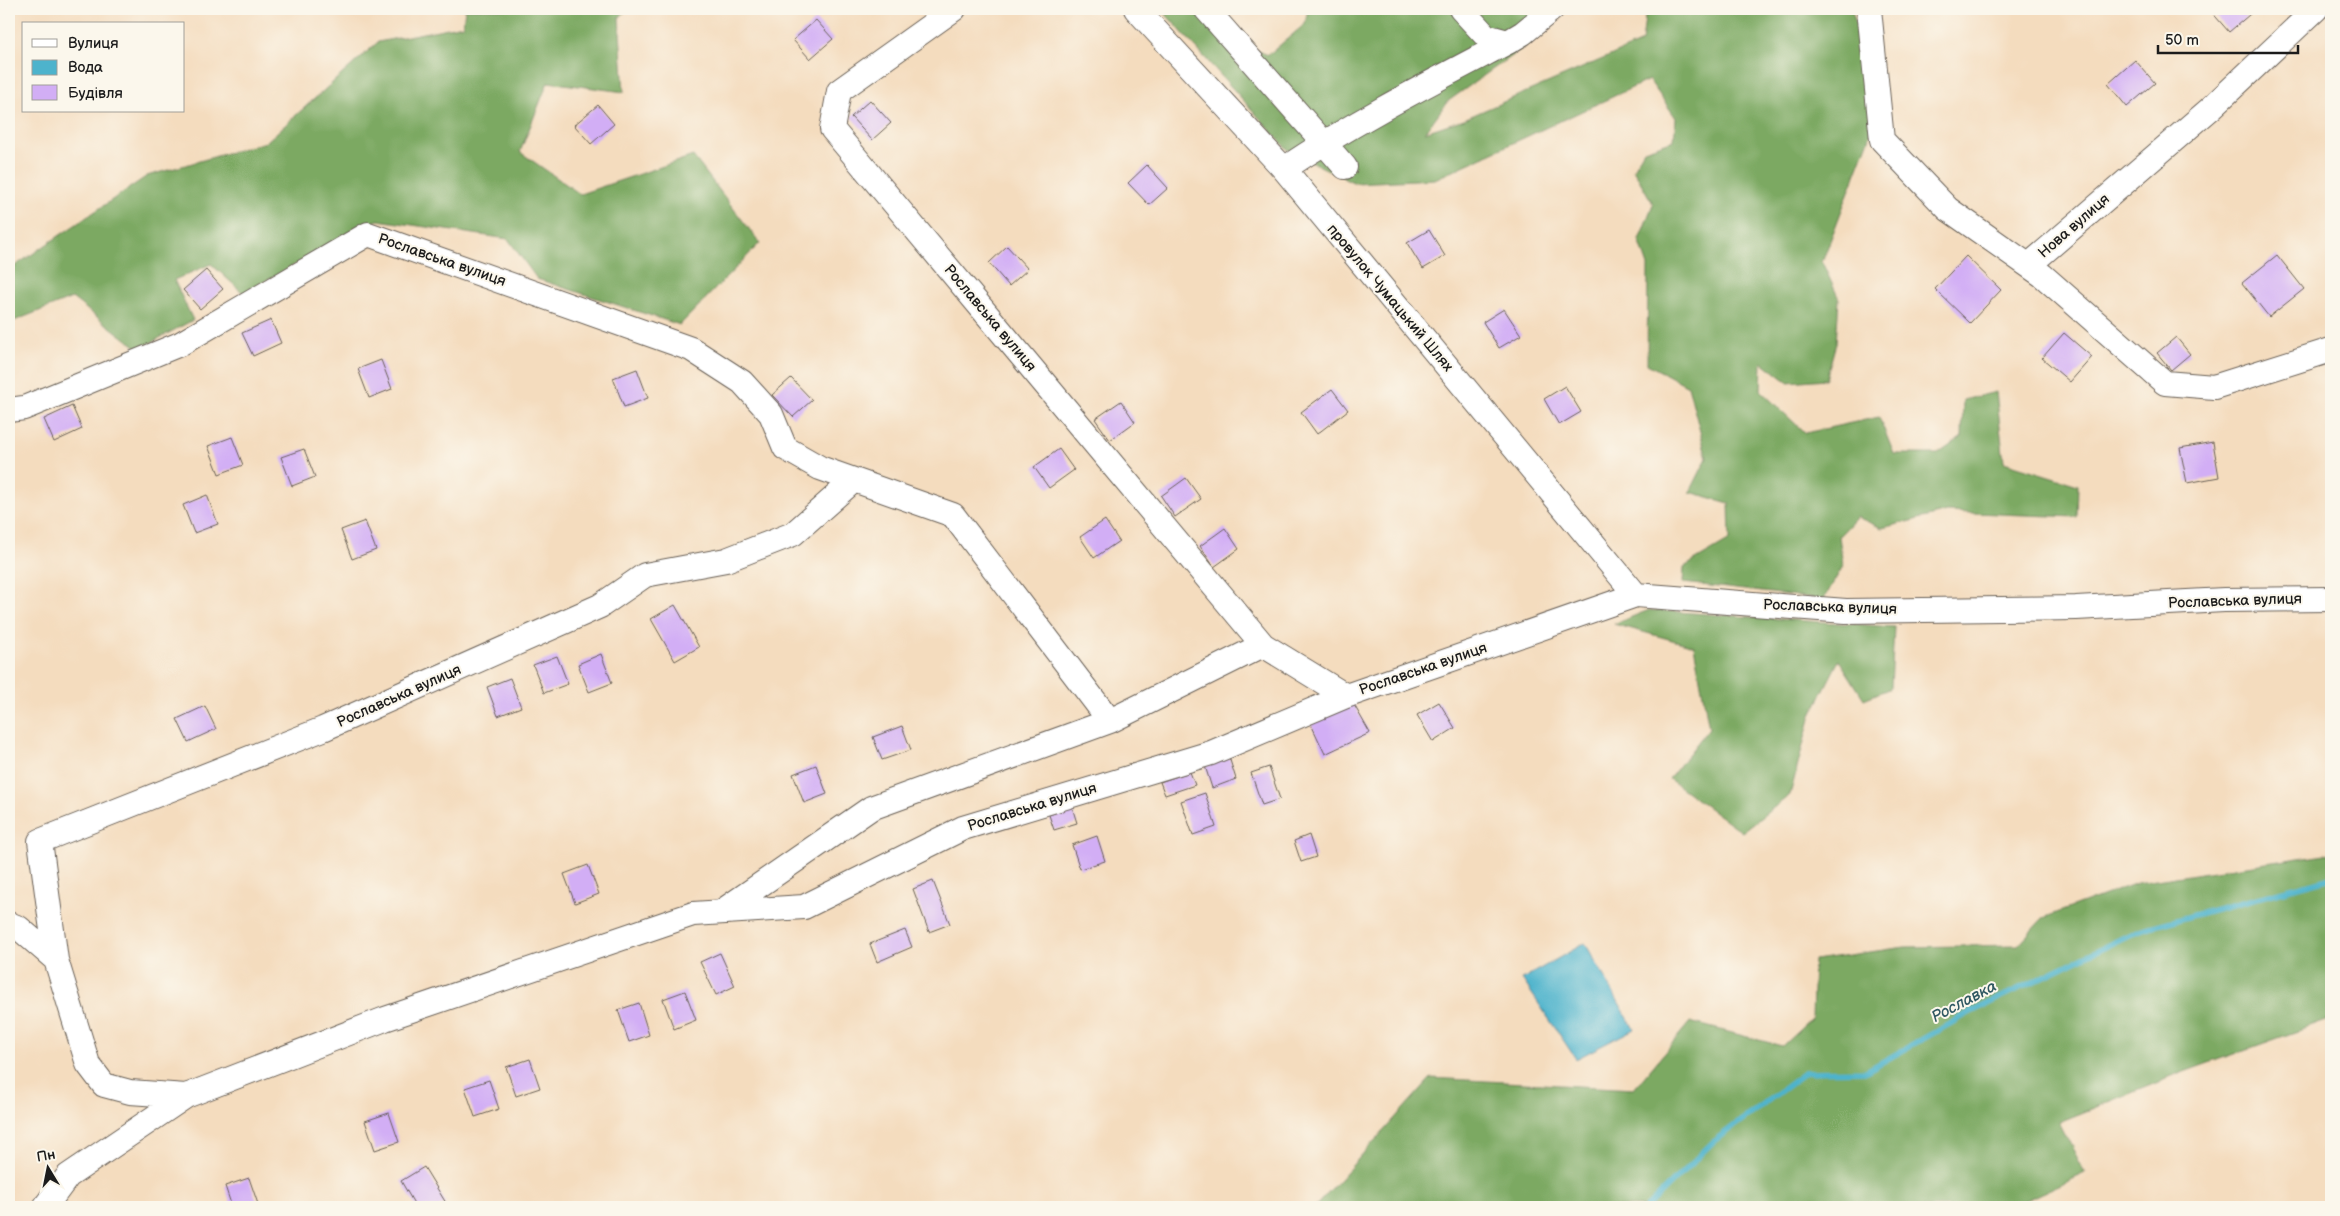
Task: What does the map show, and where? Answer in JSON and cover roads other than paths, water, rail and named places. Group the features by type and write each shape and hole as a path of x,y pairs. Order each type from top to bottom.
{"street":[{"name":"Рославська вулиця","path":"954,9 839,91 832,129 1263,645 1346,696"},
{"name":"провулок Чумацький Шлях","path":"1136,9 1284,169 1636,596"},
{"path":"1206,9 1345,167"},
{"path":"1462,9 1486,36 1508,42"},
{"path":"1284,169 1323,142 1508,42 1523,33 1552,9"},
{"name":"Нова вулиця","path":"1869,9 1882,140 1948,208 2029,265 2210,109 2316,9"},
{"name":"Рославська вулиця","path":"9,410 24,408 180,344 368,234 692,348 742,382 771,414 786,448 820,468 852,481 953,515 1110,721"},
{"path":"2029,265 2165,383 2214,387 2331,350"},
{"name":"Рославська вулиця","path":"186,1096 130,1092 104,1086 88,1064 56,960 40,841 332,726 600,606 645,575 726,560 793,534 852,481"},
{"name":"Рославська вулиця","path":"45,1207 68,1176 186,1096 385,1019 693,914 804,907 963,828 1210,753 1346,696 1636,596 1846,611 2076,608 2224,600 2331,599"},
{"path":"721,912 871,808 1110,721 1263,645"},
{"path":"9,924 19,928 56,960"}],"water":[{"path":"1585,943 1634,1029 1576,1059 1522,979"}],"waterway":[{"name":"Рославка","path":"1647,1207 1714,1141 1806,1072 1866,1071 1969,1013 2139,930 2331,878"}]}
